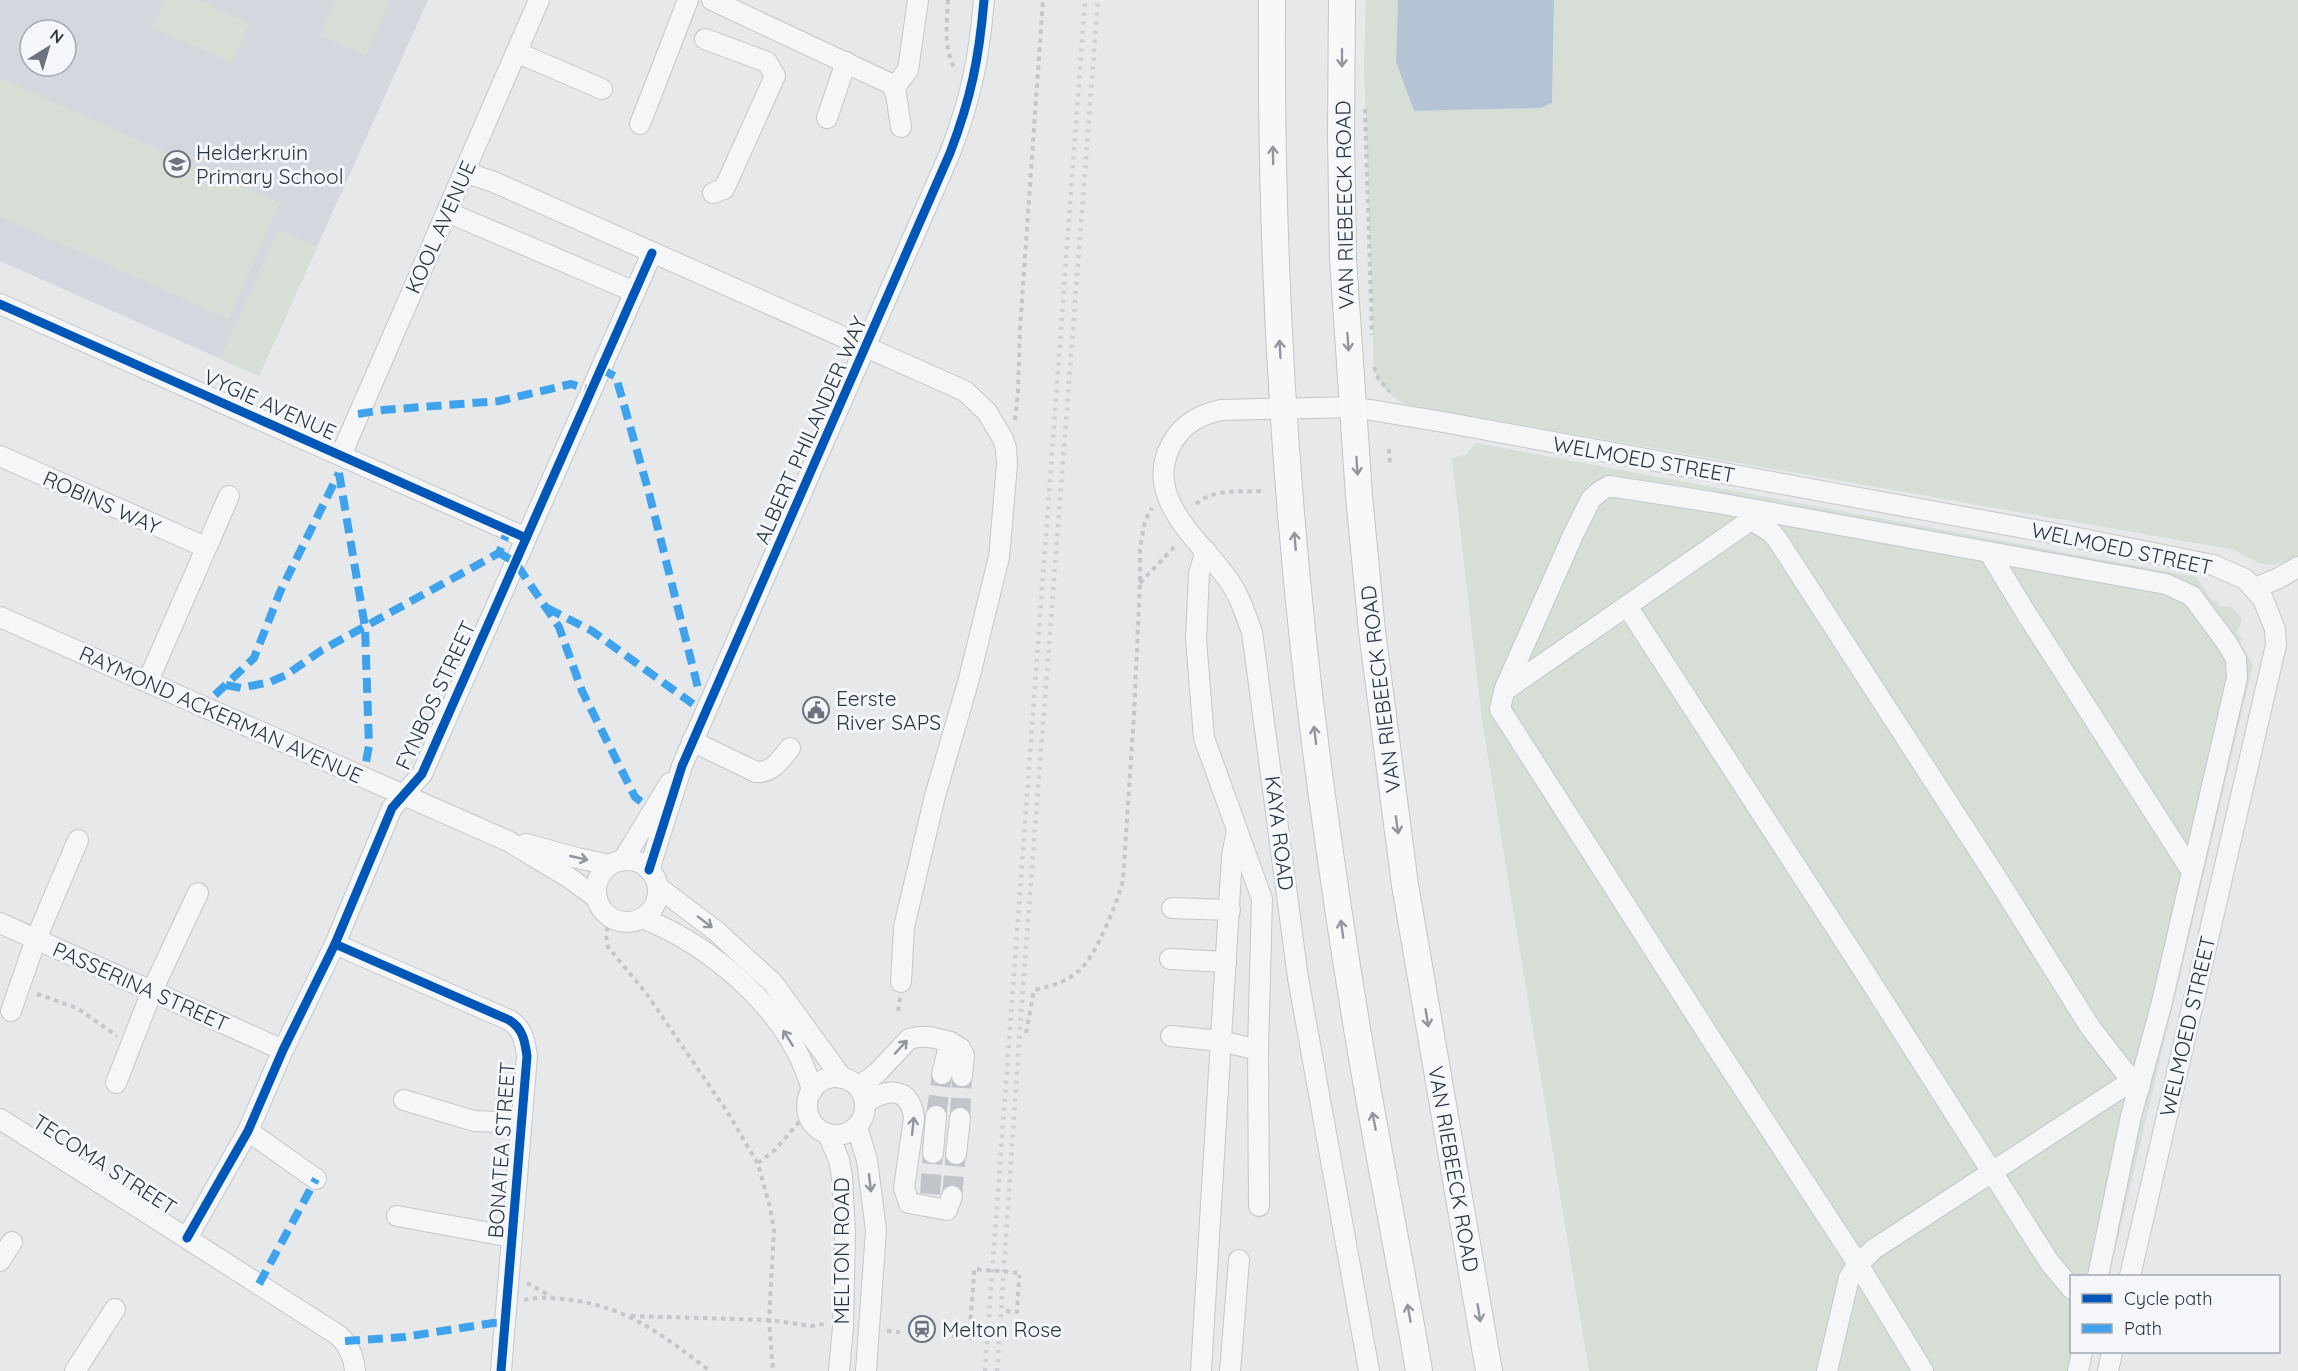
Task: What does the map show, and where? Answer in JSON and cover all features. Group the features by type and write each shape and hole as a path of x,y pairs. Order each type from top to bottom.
{"main road":[{"path":"1272,0 1275,234 1283,408 1301,609 1322,793 1355,1019 1419,1371"},
{"name":"VAN RIEBEECK ROAD","path":"1342,0 1343,260 1359,496 1372,631 1404,874 1489,1371"}],"street":[{"name":"KOOL AVENUE","path":"340,455 539,0"},
{"path":"640,124 688,0"},
{"path":"712,0 734,4 781,31 885,81 894,88 901,127"},
{"path":"894,88 908,70 918,0"},
{"name":"ALBERT PHILANDER WAY","path":"654,879 682,766 692,741 866,347 963,118 980,47 984,0"},
{"path":"767,62 781,31"},
{"path":"705,39 767,62 775,76 724,189 713,193"},
{"path":"516,52 602,89"},
{"path":"827,118 846,62"},
{"path":"464,172 494,182 965,391 987,412 1004,439 1007,464 999,557 969,679 935,796 904,927 901,982"},
{"path":"447,212 635,292"},
{"name":"FYNBOS STREET","path":"187,1238 248,1131 283,1050 335,944 390,813 422,774 652,253"},
{"name":"VYGIE AVENUE","path":"0,304 526,538"},
{"name":"WELMOED STREET","path":"1283,408 1353,407 2102,543 2213,565 2246,579 2255,588 2268,608 2275,628 2276,645 2130,1275"},
{"name":"KAYA ROAD","path":"1283,408 1221,410 1201,415 1185,426 1173,440 1166,455 1162,475 1167,498 1238,596 1252,632 1298,978 1369,1371"},
{"name":"ROBINS WAY","path":"0,456 205,547"},
{"path":"1923,1371 1858,1264 1500,709 1504,692 1574,533 1591,499 1609,486 1757,515 1989,552 2174,586 2192,596 2227,643 2236,659 2237,678 2161,1006 2136,1083 2098,1275"},
{"path":"147,681 229,496"},
{"path":"1504,692 1757,515"},
{"path":"1757,515 1777,539 2090,1028 2136,1083"},
{"path":"1206,551 1199,573 1196,639 1204,738 1262,899 1258,1050 1259,1206"},
{"path":"1989,552 2191,870"},
{"path":"2255,588 2298,567"},
{"path":"1627,606 2050,1263 2070,1287"},
{"name":"RAYMOND ACKERMAN AVENUE","path":"0,617 508,841 568,877 597,898"},
{"path":"692,741 756,772 772,768 790,748"},
{"name":"ALBERT PHILANDER WAY","path":"616,863 682,766"},
{"path":"1201,1371 1232,856 1237,830"},
{"path":"11,1011 36,939 78,840"},
{"name":"RAYMOND ACKERMAN AVENUE","path":"508,841 616,863"},
{"path":"654,879 655,905 642,918 630,922 611,918 600,907 597,898 598,879 616,863 642,864 654,879 723,936 773,983 855,1089 865,1112 857,1127 838,1135 828,1134 813,1124 807,1107 812,1091 825,1079 855,1089 879,1094 896,1093 910,1101 914,1118 904,1194 909,1203 929,1201 947,1210 952,1196"},
{"path":"116,1083 152,991 198,893"},
{"path":"1172,908 1230,910"},
{"path":"642,918 673,931 743,982 787,1035 803,1063 812,1091"},
{"name":"PASSERINA STREET","path":"0,924 283,1050"},
{"name":"BONATEA STREET","path":"335,944 514,1023 524,1040 527,1056 501,1371"},
{"path":"1170,959 1226,962"},
{"path":"855,1089 877,1073 909,1039 926,1036 950,1042 960,1048 964,1055 962,1076"},
{"path":"1171,1036 1221,1041 1258,1050"},
{"path":"942,1074 950,1042"},
{"path":"1827,1371 1849,1278 1858,1264 1874,1249 2136,1083"},
{"path":"404,1100 474,1121 521,1123"},
{"path":"933,1153 936,1116"},
{"path":"956,1154 960,1118"},
{"name":"TECOMA STREET","path":"0,1119 338,1335 351,1351 355,1371"},
{"name":"MELTON ROAD","path":"857,1127 867,1160 876,1230 866,1371"},
{"path":"248,1131 316,1179"},
{"name":"MELTON ROAD","path":"828,1134 842,1177 845,1233 843,1327 839,1371"},
{"path":"398,1216 512,1237"},
{"path":"0,1261 12,1242"},
{"path":"1230,1371 1239,1260"},
{"path":"75,1371 115,1309"},
{"path":"2078,1371 2082,1353"},
{"path":"2108,1371 2112,1353"}],"path":[{"path":"948,0 947,46 951,64 960,77"},
{"path":"1004,439 1014,421 1018,392 1020,328 1044,0"},
{"path":"1365,100 1372,335"},
{"path":"1374,359 1378,378 1389,392"},
{"path":"1389,449 1390,466"},
{"path":"1196,504 1205,496 1216,493 1264,491"},
{"path":"1026,1033 1034,990 1066,980 1089,962 1120,896 1124,869 1140,548 1145,521 1152,507"},
{"path":"1140,583 1180,540"},
{"path":"608,927 606,935 608,946 646,993 728,1113 758,1164 774,1231 769,1320 774,1371"},
{"path":"19,988 77,1008 131,1045"},
{"path":"758,1164 775,1150 800,1121"},
{"path":"969,1338 974,1269 1020,1273 1017,1312 1006,1311"},
{"path":"508,1274 552,1298"},
{"path":"506,1305 530,1299 552,1298 590,1302 631,1316 669,1340 710,1371"},
{"path":"631,1316 769,1320 812,1326 818,1324 833,1326"},
{"path":"943,1335 979,1338"}],"shaded area":[{"name":"Helderkruin Primary School","path":"0,0 428,0 259,376 0,261"},
{"path":"165,0 197,0 250,23 232,63 152,28"},
{"path":"334,0 390,0 366,56 319,35"},
{"path":"1366,0 1398,0 1396,62 1414,111 1541,108 1552,103 1554,0 2298,0 2298,556 2279,563 2259,563 2235,550 1409,405 1397,399 1380,382 1374,370 1364,65"},
{"path":"0,78 280,203 229,319 0,217"},
{"path":"278,229 317,247 259,376 220,358"},
{"path":"1476,443 2196,577 2213,602 2216,600 2220,607 2231,607 2238,614 2242,621 2237,632 2242,639 2239,641 2253,665 2109,1275 2070,1275 2070,1353 2092,1353 2087,1371 1589,1371 1482,720 1452,458 1467,454"}],"water":[{"path":"1398,0 1554,0 1552,103 1541,108 1414,111 1396,62"}],"tunnel":[{"path":"936,1116 942,1074"},
{"path":"960,1118 962,1076"},
{"path":"930,1194 933,1153"},
{"path":"952,1196 956,1154"}],"railway":[{"path":"985,1371 1085,0"},
{"path":"997,1371 1020,1027 1098,0"}],"marked path":[{"path":"601,369 616,377 649,493 699,692"},
{"path":"358,414 499,401 571,384 591,390"},
{"path":"339,473 365,627 369,746 366,762"},
{"path":"215,695 254,658 280,592 339,473"},
{"path":"226,685 241,688 270,682 286,675 322,650 499,553 508,530"},
{"path":"499,553 515,562 559,627 582,691 635,797 644,804"},
{"path":"547,608 592,631 693,704"},
{"path":"259,1284 316,1179"},
{"path":"345,1341 404,1337 505,1323"}],"cycle path":[{"path":"649,870 682,766 950,153 973,78 984,0"},
{"path":"187,1238 248,1131 283,1050 335,944 392,808 422,774 652,253"},
{"path":"0,304 526,538"},
{"path":"335,944 509,1020 514,1023 522,1036 527,1056 501,1371"}],"place":[{"name":"Helderkruin Primary School","path":"177,164"},
{"name":"Eerste River SAPS","path":"816,710"},
{"name":"Melton Rose","path":"922,1329"}]}
